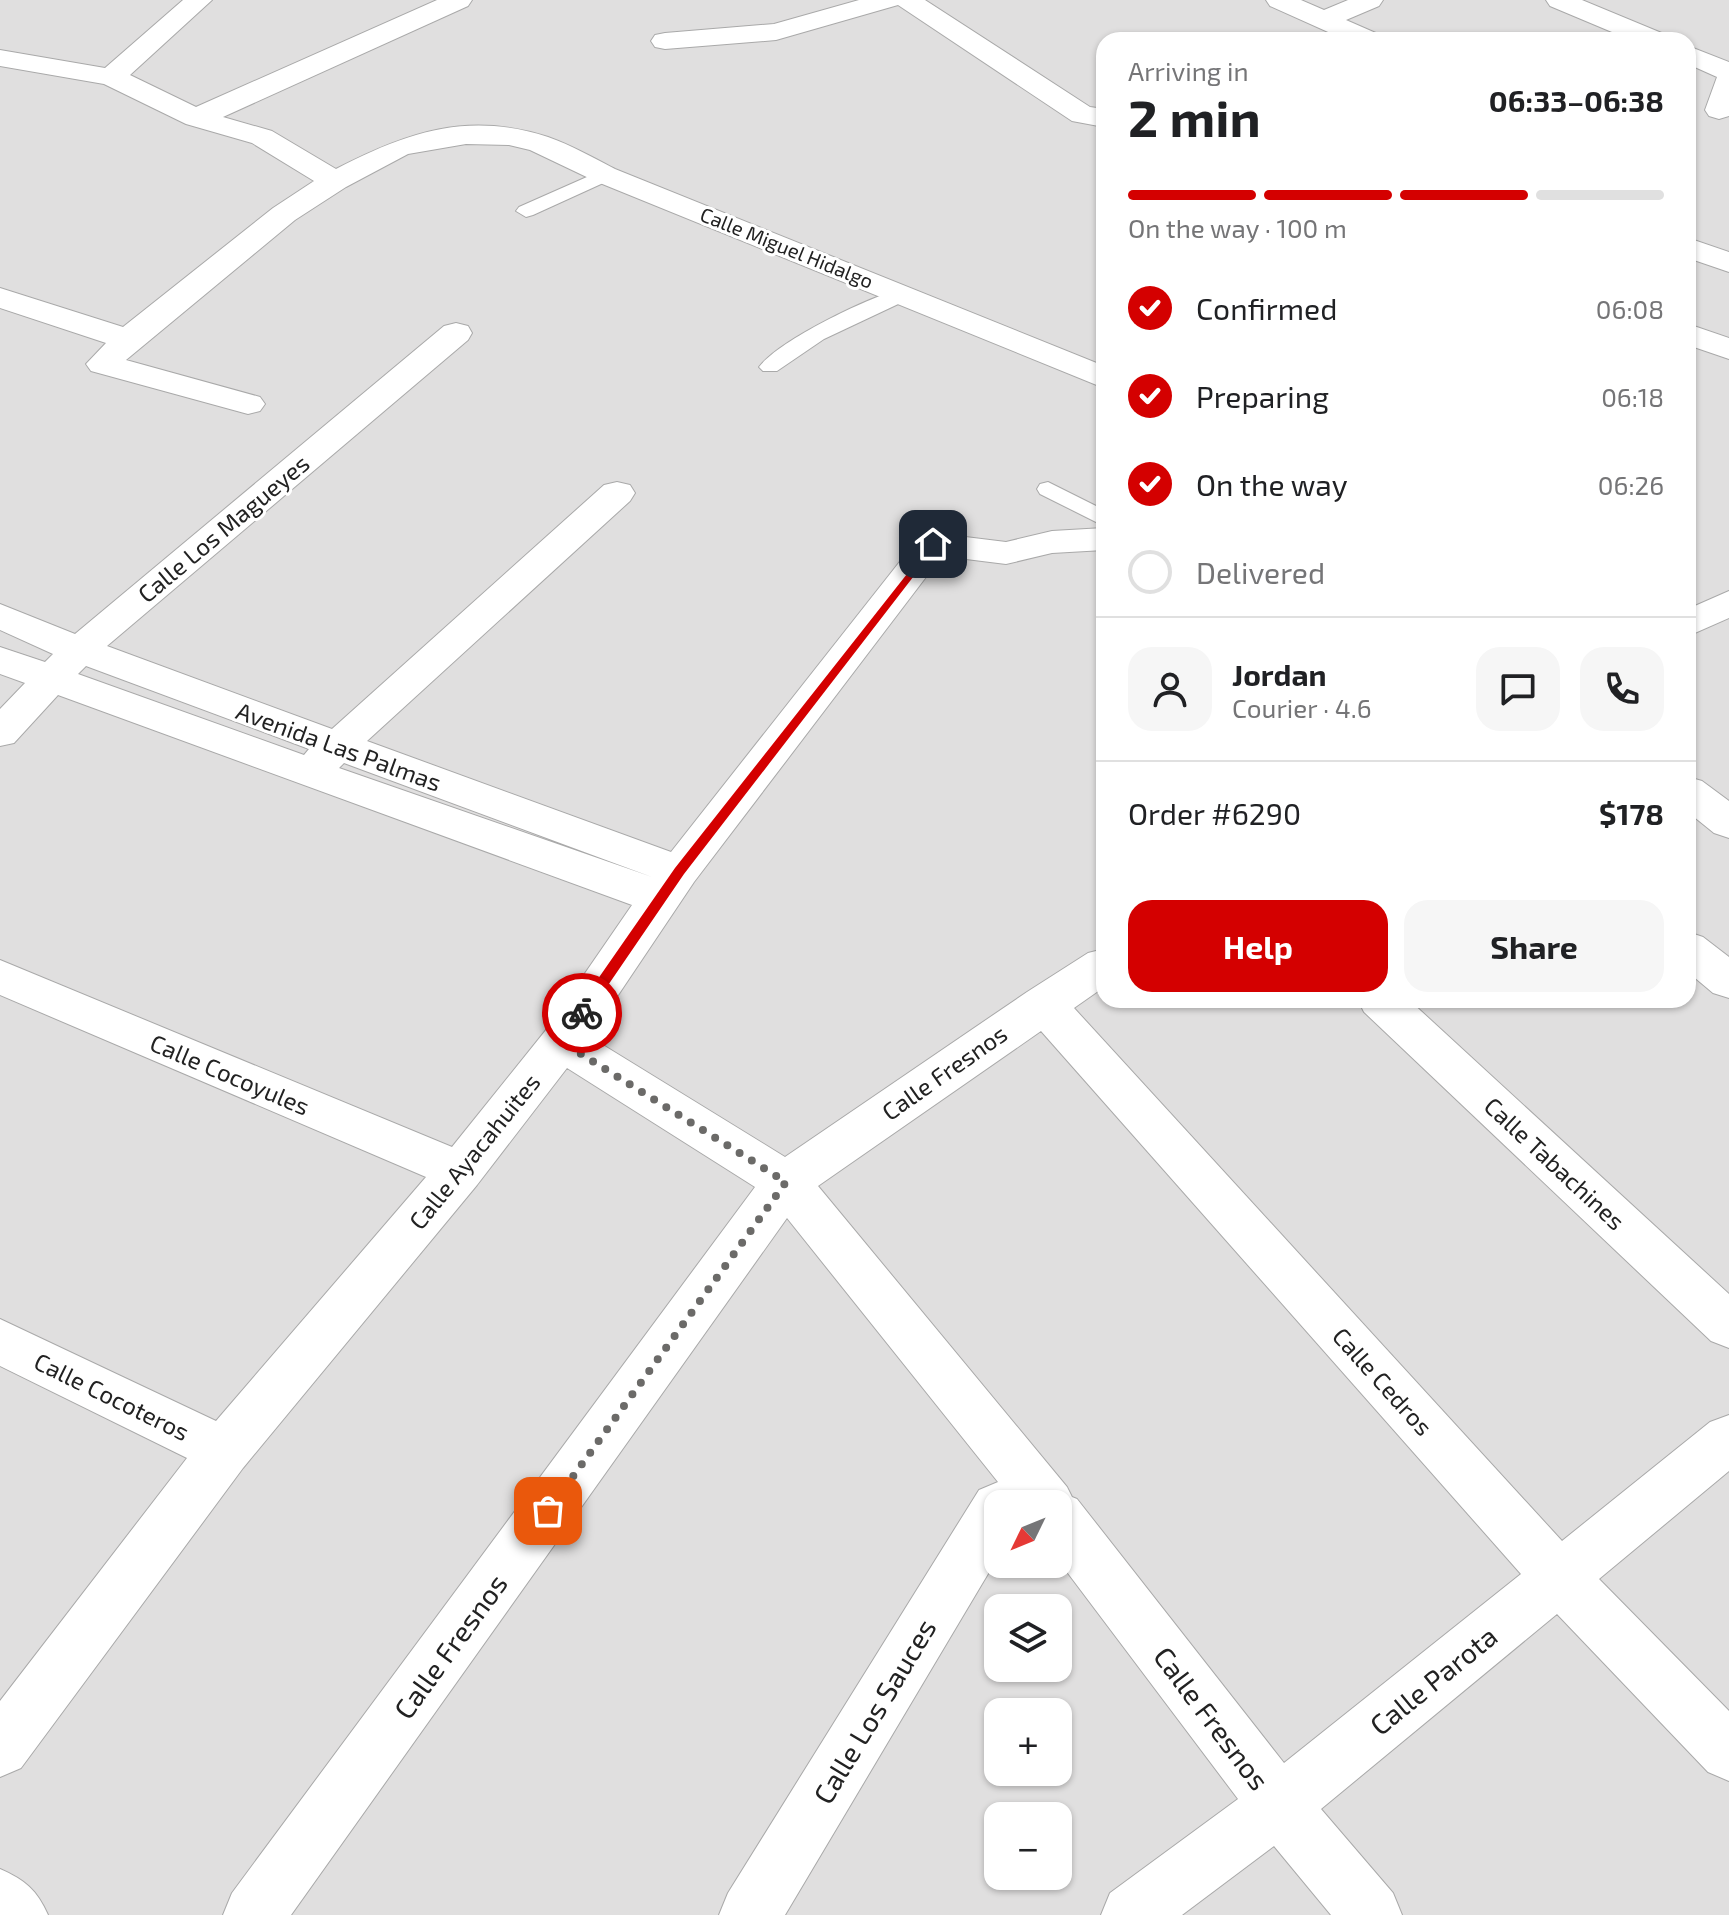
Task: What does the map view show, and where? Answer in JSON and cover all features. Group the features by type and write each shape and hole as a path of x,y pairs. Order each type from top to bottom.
{"street":[{"path":"111,77 199,0"},
{"path":"384,0 423,17"},
{"path":"196,118 459,0"},
{"path":"665,41 776,32 888,0"},
{"path":"907,0 1082,115 1096,117"},
{"path":"1279,0 1350,32"},
{"path":"1324,20 1370,0"},
{"path":"1559,0 1635,32"},
{"path":"0,58 111,77 196,118 262,137 335,181"},
{"path":"1696,58 1729,72"},
{"path":"1719,110 1729,80"},
{"name":"Calle Miguel Hidalgo","path":"248,404 103,364 128,339 284,214 335,181 398,148 430,139 466,135 509,136 540,144 605,175 1096,375"},
{"path":"1696,250 1729,263"},
{"path":"0,298 128,339"},
{"name":"Calle Los Magueyes","path":"0,733 79,650 456,333"},
{"path":"1696,337 1729,349"},
{"path":"324,759 617,493"},
{"name":"Calle Ayacahuites","path":"0,1748 224,1451 460,1171 562,1042 670,885 933,544 1006,553 1052,542 1096,539"},
{"path":"1696,620 1729,603"},
{"name":"Avenida Las Palmas","path":"0,616 324,759"},
{"path":"0,660 53,680 324,759 670,885"},
{"path":"1696,797 1729,823"},
{"path":"1696,954 1729,981"},
{"name":"Calle Fresnos","path":"254,1915 786,1182 1096,970"},
{"name":"Calle Cocoyules","path":"0,977 460,1171"},
{"name":"Calle Cedros","path":"1043,1004 1560,1578 1729,1752"},
{"name":"Calle Tabachines","path":"1389,1008 1729,1326"},
{"path":"562,1042 786,1182 1013,1490"},
{"name":"Calle Cocoteros","path":"0,1341 224,1451"},
{"name":"Calle Parota","path":"1132,1915 1279,1805 1729,1439"},
{"name":"Calle Fresnos","path":"1072,1535 1279,1805 1371,1915"},
{"name":"Calle Los Sauces","path":"750,1915 984,1548"},
{"path":"0,1900 17,1915"}],"lane":[{"path":"526,211 605,175"},
{"path":"770,367 785,353 829,329 904,294"},
{"path":"1048,489 1096,515"}],"shaded area":[{"path":"0,0 1729,0 1729,1915 0,1915"}],"way so far":[{"path":"548,1511 786,1182 562,1042 582,1013"}],"route":[{"path":"582,1013 679,871 933,544"}]}
